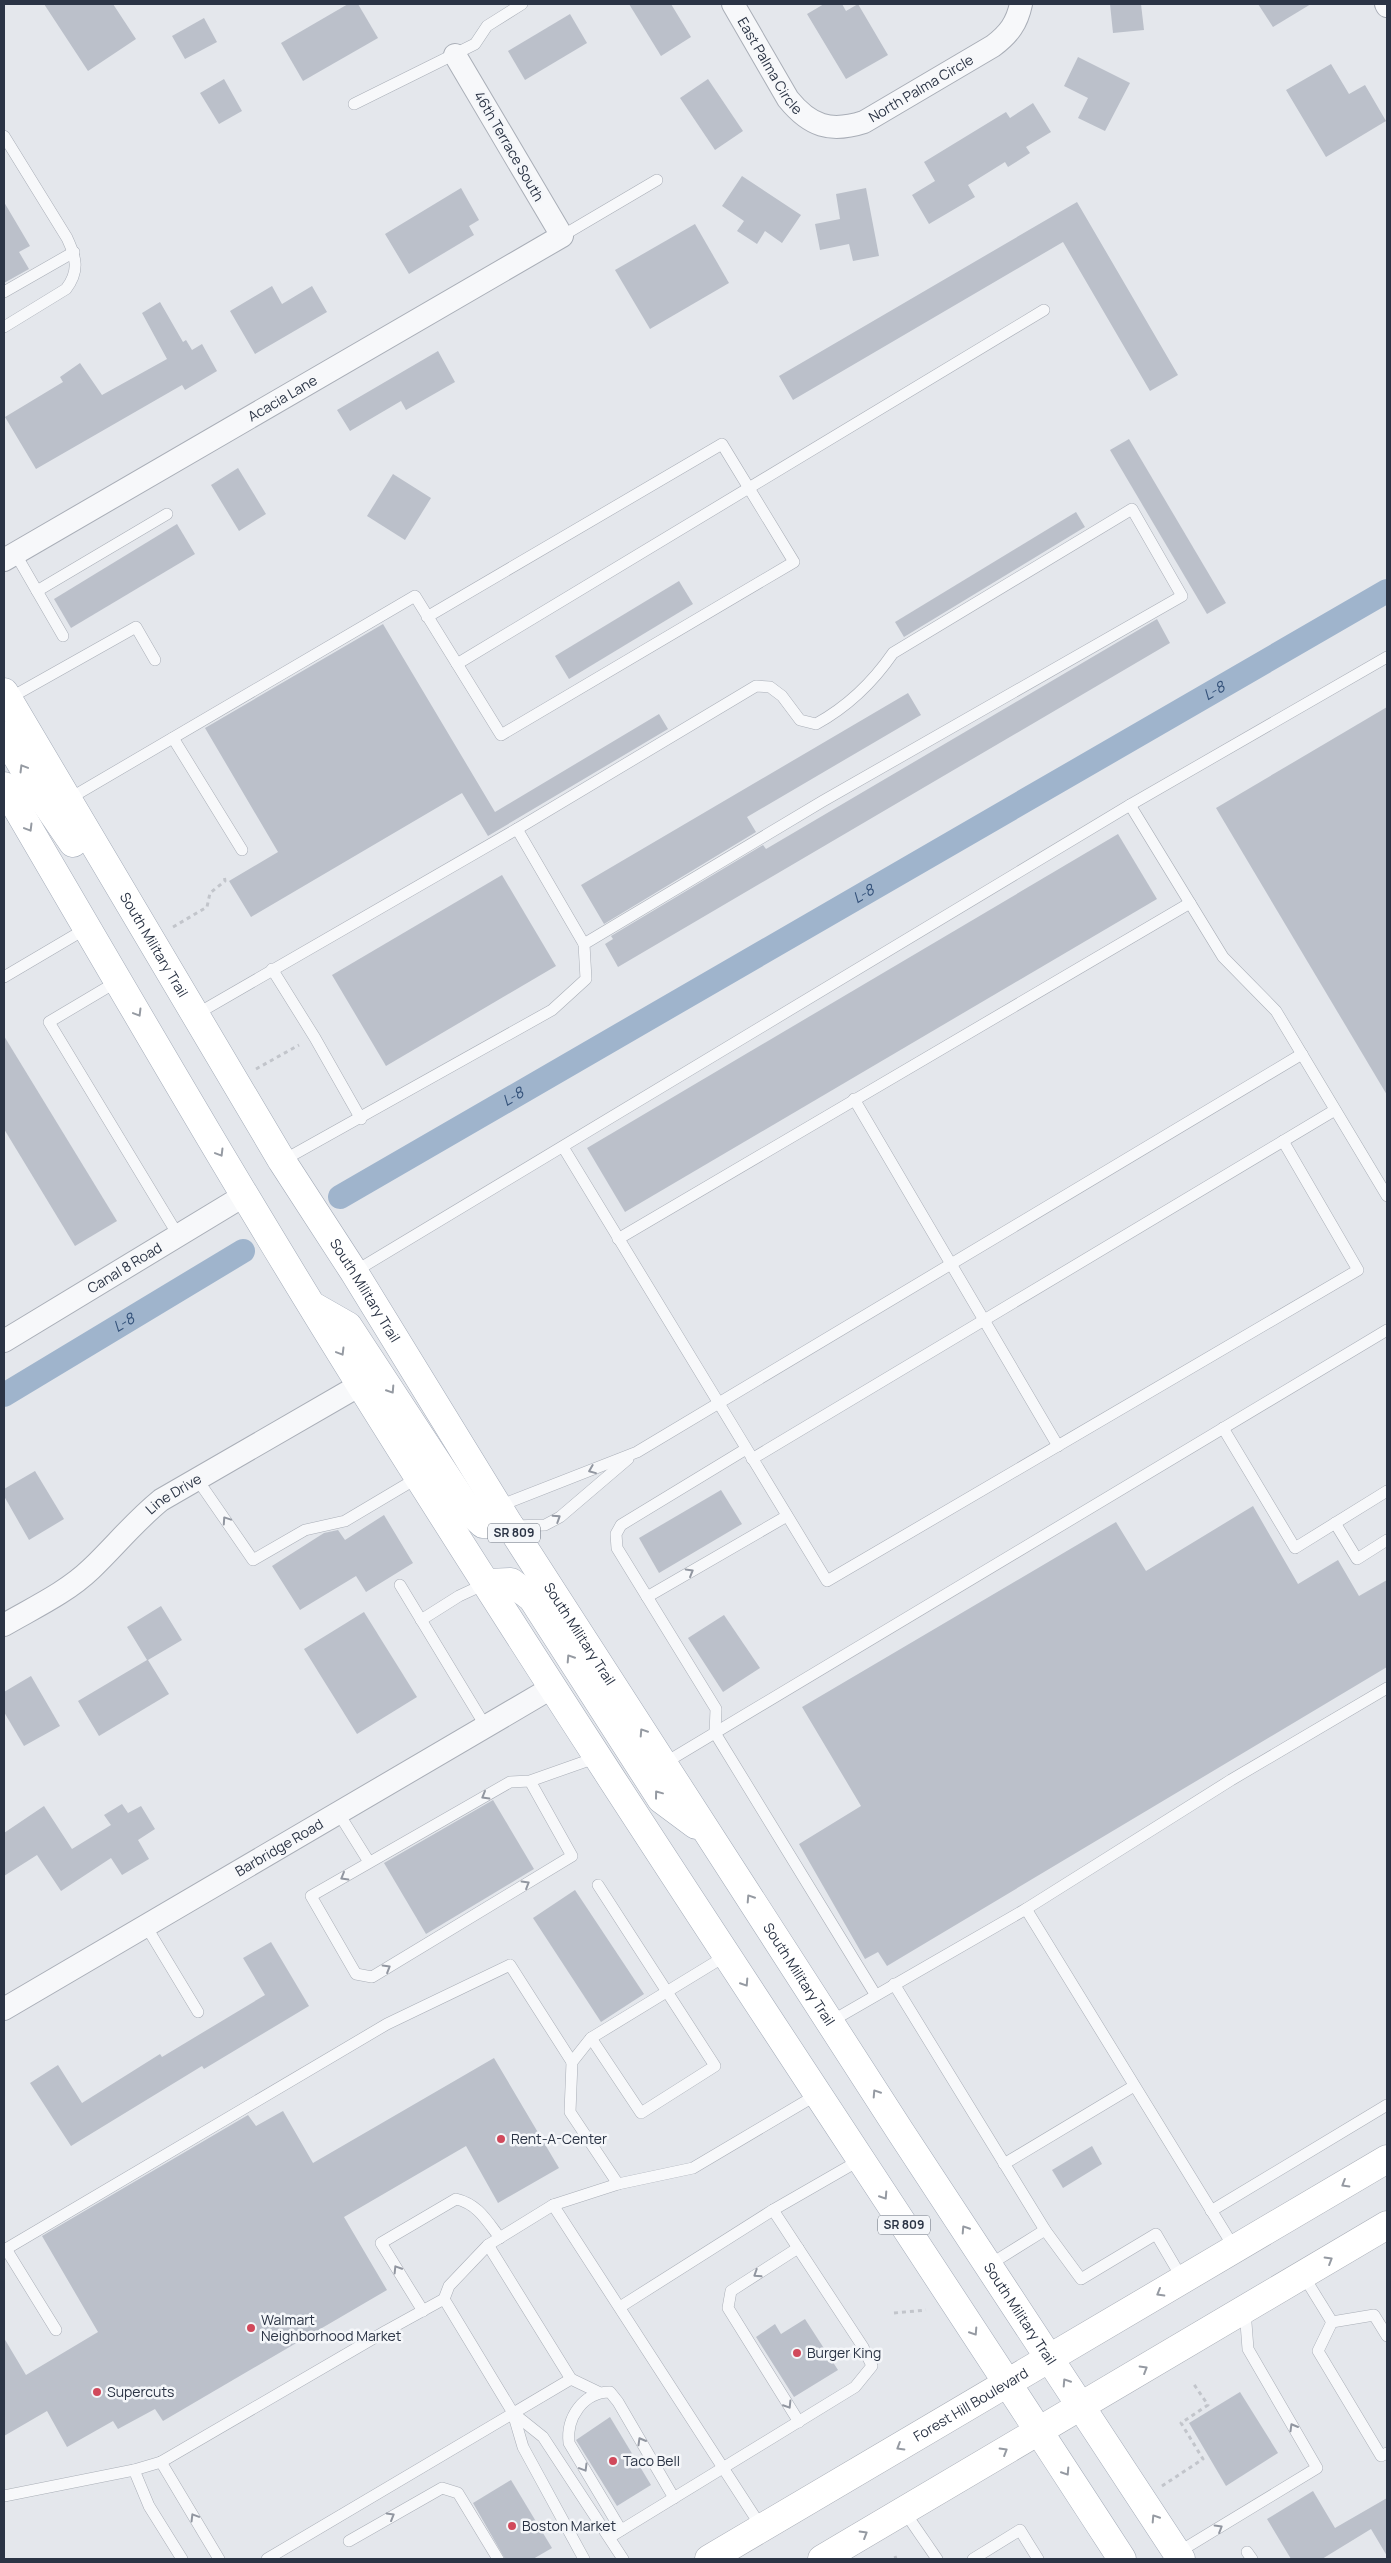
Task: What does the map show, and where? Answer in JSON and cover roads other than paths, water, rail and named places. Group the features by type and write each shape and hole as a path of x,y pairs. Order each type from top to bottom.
{"main road":[{"name":"South Military Trail","path":"6,695 118,888 282,1161 354,1272 504,1516 830,2022 1179,2556"},
{"path":"4,735 36,789 80,851 118,888"},
{"name":"SR 809","path":"6,797 88,928 244,1195 360,1385 429,1471 487,1583 553,1687 1122,2559"},
{"path":"312,1306 348,1326 429,1471 483,1524 504,1516"},
{"path":"487,1583 511,1582 532,1598 660,1799 710,1835"},
{"name":"Forest Hill Boulevard","path":"709,2559 1387,2159"},
{"path":"822,2559 1387,2225"}],"street":[{"name":"East Palma Circle","path":"733,4 788,99 799,113 813,123"},
{"name":"North Palma Circle","path":"813,123 830,127 848,127 864,122 993,46 1007,36 1019,12"},
{"name":"46th Terrace South","path":"455,55 562,236"},
{"name":"Acacia Lane","path":"10,557 562,236"},
{"name":"Canal 8 Road","path":"4,1341 244,1195"},
{"name":"Line Drive","path":"4,1625 63,1591 90,1570 135,1521 161,1500 360,1385"},
{"name":"Barbridge Road","path":"4,2009 553,1687"}],"lane":[{"path":"354,104 475,44 487,26 522,4"},
{"path":"4,136 74,252 77,268 73,280 66,289 4,327"},
{"path":"562,236 657,180"},
{"path":"4,292 74,252"},
{"path":"457,664 749,490 1044,310"},
{"path":"68,800 415,596 427,617 501,735 794,562 722,444 427,617"},
{"path":"195,1015 517,829 756,686 770,687 782,696 800,720 816,724 837,713 879,673 893,653 1132,508 1182,596 823,801 584,944"},
{"path":"37,591 167,514"},
{"path":"10,557 37,591 63,636"},
{"path":"6,695 136,627 155,660"},
{"path":"354,1272 1130,805 1387,657"},
{"path":"173,738 242,850"},
{"path":"1130,805 1223,957 1276,1011 1387,1196"},
{"path":"282,1161 552,1010 586,979 584,944 517,829"},
{"path":"618,1239 1190,903"},
{"path":"4,977 88,928"},
{"path":"272,969 315,1038 360,1119"},
{"path":"118,981 49,1022 178,1235"},
{"path":"504,1516 637,1452 1302,1054"},
{"path":"854,1099 1058,1446"},
{"path":"752,1460 1335,1110"},
{"path":"562,1147 827,1582 1358,1270 1282,1141"},
{"path":"663,1764 1387,1330"},
{"path":"1223,1428 1295,1548 1387,1491"},
{"path":"746,1449 622,1525 616,1534 618,1548 716,1709 714,1733 875,1994"},
{"path":"504,1516 545,1525 560,1517 637,1452"},
{"path":"197,1479 253,1560 305,1530 345,1521 429,1471"},
{"path":"647,1597 787,1516"},
{"path":"1335,1523 1357,1559 1387,1540"},
{"path":"421,1620 459,1596 487,1583"},
{"path":"400,1585 486,1727"},
{"path":"830,2022 875,1994 1026,1908 1231,1780 1387,1688"},
{"path":"530,1781 572,1856 372,1976 356,1974 310,1896 510,1782 530,1781 598,1757"},
{"path":"338,1814 369,1862"},
{"path":"592,2038 641,2114 715,2066 598,1885"},
{"path":"1026,1908 1235,2249"},
{"path":"146,1926 198,2012"},
{"path":"572,2062 592,2038 728,1956"},
{"path":"56,2330 5,2250 387,2024 510,1965 572,2062 570,2112 618,2184"},
{"path":"894,1984 1045,2230 1082,2279 1156,2234 1183,2280"},
{"path":"1004,2164 1134,2086"},
{"path":"4,2496 134,2470 161,2462 444,2300 449,2286 488,2246 553,2205 618,2184 694,2168 818,2094"},
{"path":"1210,2211 1387,2105"},
{"path":"620,2307 773,2210 860,2160"},
{"path":"422,2311 381,2243 456,2199 468,2202 479,2209 500,2238"},
{"path":"553,2205 762,2528"},
{"path":"610,2537 724,2469 855,2387 872,2366 863,2347 773,2210"},
{"path":"989,2265 1045,2230"},
{"path":"488,2246 571,2380 598,2392 610,2392 618,2402 674,2498"},
{"path":"798,2248 731,2291 728,2308 799,2422"},
{"path":"1302,2275 1332,2322"},
{"path":"444,2300 513,2413 523,2447 584,2559"},
{"path":"1179,2556 1317,2468 1248,2349 1245,2309"},
{"path":"1332,2322 1374,2315 1387,2336"},
{"path":"1332,2322 1318,2351 1381,2456 1387,2453"},
{"path":"267,2559 571,2380"},
{"path":"598,2392 584,2400 567,2431 569,2443 621,2530"},
{"path":"513,2413 543,2437 623,2559"},
{"path":"161,2462 219,2559"},
{"path":"134,2470 149,2506 182,2559"},
{"path":"349,2541 442,2488 458,2493 498,2559"},
{"path":"904,2510 937,2559"},
{"path":"973,2559 1020,2530 1038,2559"}],"waterway":[{"name":"L-8","path":"340,1197 1387,591"},
{"name":"L-8","path":"4,1395 243,1251"}],"place":[{"name":"Rent-A-Center","path":"501,2139"},
{"name":"Walmart Neighborhood Market","path":"251,2328"},
{"name":"Burger King","path":"797,2353"},
{"name":"Supercuts","path":"97,2392"},
{"name":"Taco Bell","path":"613,2461"},
{"name":"Boston Market","path":"512,2526"}]}
